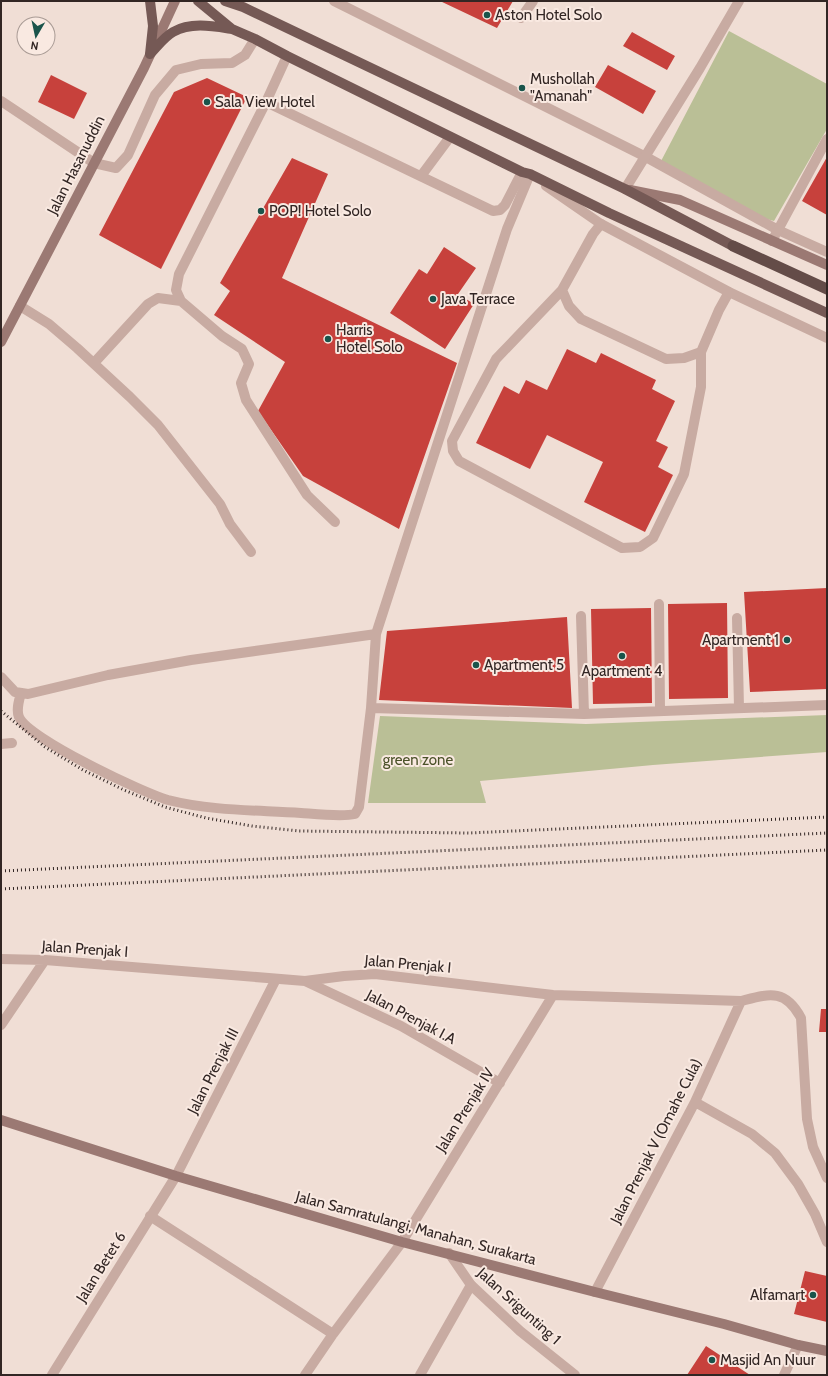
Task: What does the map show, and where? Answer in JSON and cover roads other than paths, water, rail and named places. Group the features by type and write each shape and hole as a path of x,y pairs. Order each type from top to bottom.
{"highway":[{"path":"733,246 827,289"}],"main road":[{"path":"150,1 153,26 150,54"},
{"name":"Jalan Hasanuddin","path":"1,342 150,54 175,1"},
{"path":"198,1 232,29"},
{"path":"209,1 214,14"},
{"path":"225,1 245,4 624,189 733,246"},
{"path":"150,54 172,32 182,28 204,25 232,29 609,213 827,313"},
{"path":"624,189 680,200 827,265"},
{"name":"Jalan Samratulangi, Manahan, Surakarta","path":"1,1120 176,1176 402,1242 724,1324 798,1345 827,1351"}],"street":[{"path":"334,1 646,157 778,230 827,252"},
{"path":"521,18 533,1"},
{"path":"624,189 646,157 739,1"},
{"path":"1,100 94,163 116,168 128,155 155,95 176,70 201,64 232,63 245,55 255,39"},
{"path":"287,56 266,102 179,274 176,290 181,301 222,336 242,350 249,364 241,383 246,400 307,495 335,522"},
{"path":"266,102 493,211 500,210 505,205 528,174"},
{"path":"421,176 450,136"},
{"path":"772,241 827,140"},
{"path":"528,174 601,224 729,292 827,338"},
{"path":"21,693 18,705 19,717 33,732 81,761 167,800 198,806 222,808 351,815 358,811 371,708 376,634 507,228 528,174"},
{"path":"601,224 593,234 562,290 496,359 452,441 453,451 459,461 622,548 640,547 653,538 684,474 700,387 701,352 719,310 729,292"},
{"path":"562,290 569,306 581,320 666,359 684,358 701,352"},
{"path":"94,363 148,304 158,298 181,301"},
{"path":"20,306 49,324 94,363 158,425 220,504 230,524 251,552"},
{"path":"659,604 660,710"},
{"path":"581,616 584,714"},
{"path":"737,618 740,708"},
{"path":"1,677 15,692 28,694 108,675 191,660 376,634"},
{"path":"371,708 584,714 827,705"},
{"path":"1,744 12,743"},
{"name":"Jalan Prenjak I","path":"1,959 45,960 305,981 375,974 553,995 741,1001 766,995 785,998 795,1007 801,1018 807,1119 813,1147 827,1178"},
{"path":"1,1025 45,960"},
{"name":"Jalan Prenjak III","path":"176,1176 276,979"},
{"name":"Jalan Prenjak I.A","path":"305,981 401,1026 500,1083"},
{"name":"Jalan Prenjak IV","path":"402,1242 553,995"},
{"name":"Jalan Prenjak V (Omahe Cula)","path":"595,1292 695,1102 741,1001"},
{"path":"695,1102 752,1134 775,1152 798,1184 815,1214 827,1242"},
{"name":"Jalan Betet 6","path":"52,1375 176,1176"},
{"path":"150,1216 333,1334"},
{"path":"305,1375 333,1334 402,1242"},
{"name":"Jalan Srigunting 1","path":"449,1254 471,1285 520,1331 574,1375"},
{"path":"420,1375 471,1285"},
{"path":"784,1375 798,1345"}],"railway":[{"path":"1,711 45,747 83,770 124,790 165,807 206,818 252,826 299,831 469,833 827,817"},
{"path":"1,871 827,833"},
{"path":"1,889 827,850"}],"place":[{"name":"Aston Hotel Solo","path":"487,15"},
{"name":"Mushollah \"Amanah\"","path":"522,88"},
{"name":"Sala View Hotel","path":"207,102"},
{"name":"POP! Hotel Solo","path":"261,211"},
{"name":"Java Terrace","path":"433,299"},
{"name":"Harris Hotel Solo","path":"328,339"},
{"name":"Apartment 1","path":"787,640"},
{"name":"Apartment 4","path":"622,656"},
{"name":"Apartment 5","path":"476,665"},
{"name":"Alfamart","path":"813,1295"},
{"name":"Masjid An Nuur","path":"712,1360"}],"park label":[{"name":"green zone","path":"418,760"}]}
